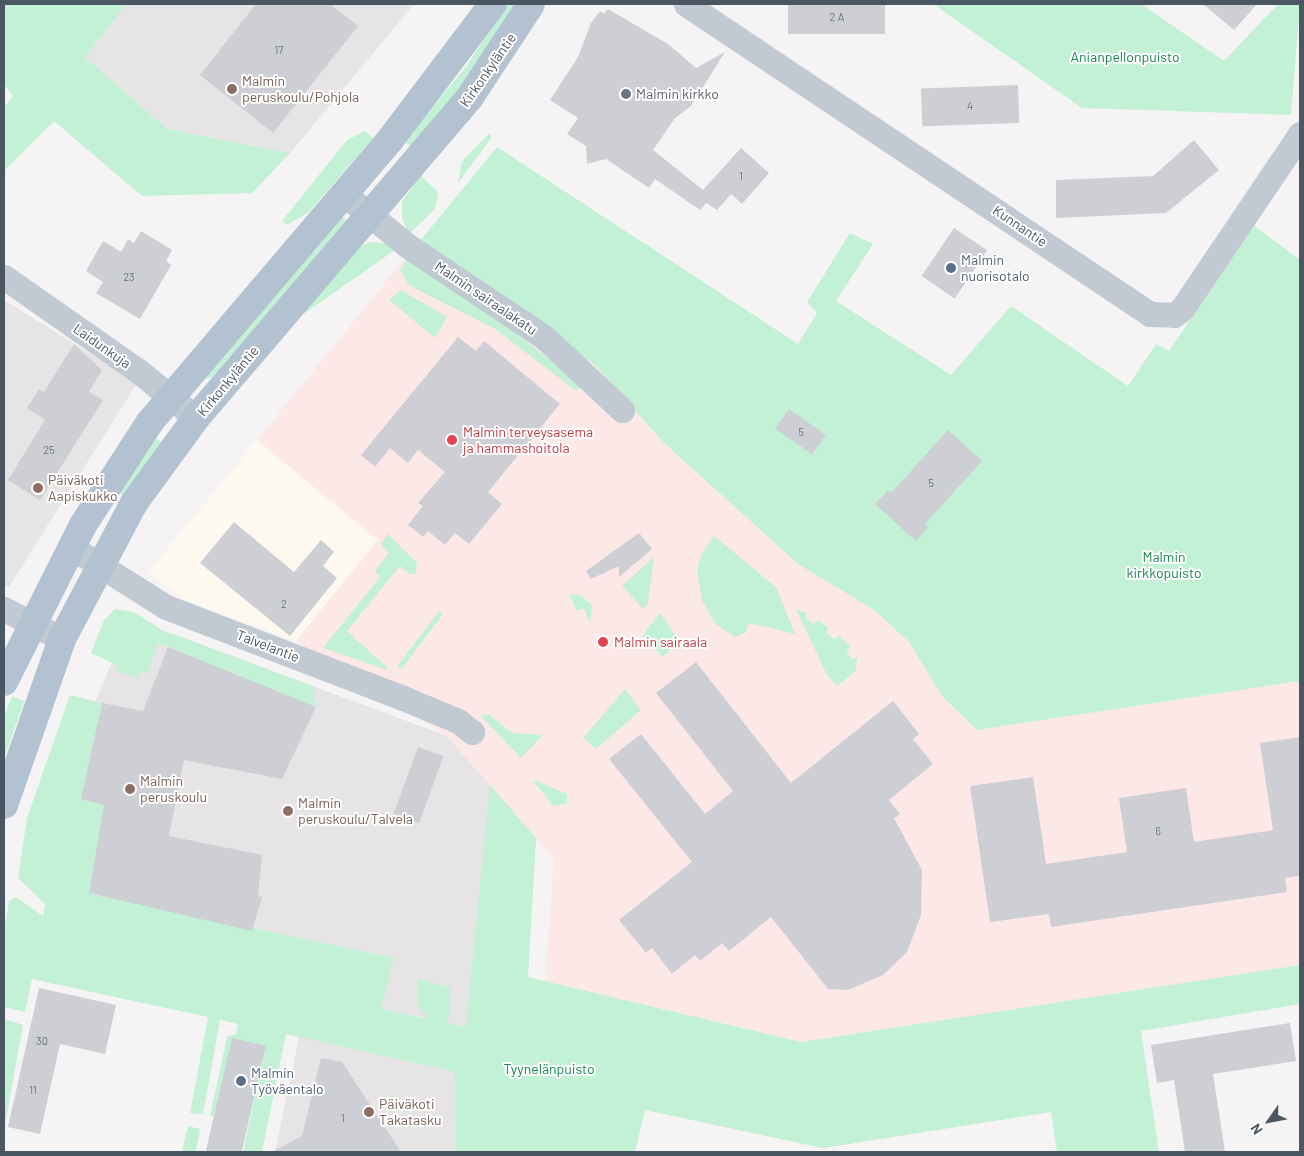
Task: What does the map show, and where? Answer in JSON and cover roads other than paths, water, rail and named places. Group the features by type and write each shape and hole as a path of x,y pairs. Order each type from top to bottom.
{"main road":[{"path":"4,682 30,623 70,547 170,396 344,194 443,74 493,4"},
{"name":"Kirkonkyläntie","path":"4,804 30,718 62,639 98,565 134,503 196,418 368,214 470,97 531,4"}],"street":[{"name":"Kunnantie","path":"686,4 1150,314 1174,314 1182,309 1300,134"},
{"name":"Malmin sairaalakatu","path":"344,194 368,214 544,337 622,410"},
{"name":"Laidunkuja","path":"4,277 170,396 196,418"},
{"name":"Talvelantie","path":"70,547 166,607 412,702 458,721 472,732"},
{"path":"4,609 62,639"}],"place":[{"name":"Malmin peruskoulu/Pohjola","path":"232,89"},
{"name":"Malmin kirkko","path":"626,94"},
{"name":"Malmin nuorisotalo","path":"951,268"},
{"name":"Malmin terveysasema ja hammashoitola","path":"452,440"},
{"name":"Päiväkoti Aapiskukko","path":"38,488"},
{"name":"Malmin sairaala","path":"603,642"},
{"name":"Malmin peruskoulu","path":"130,789"},
{"name":"Malmin peruskoulu/Talvela","path":"288,811"},
{"name":"Malmin Työväentalo","path":"241,1081"},
{"name":"Päiväkoti Takatasku","path":"369,1112"}],"park label":[{"name":"Anianpellonpuisto","path":"1125,57"},
{"name":"Malmin kirkkopuisto","path":"1164,566"},
{"name":"Tyynelänpuisto","path":"549,1069"}]}
